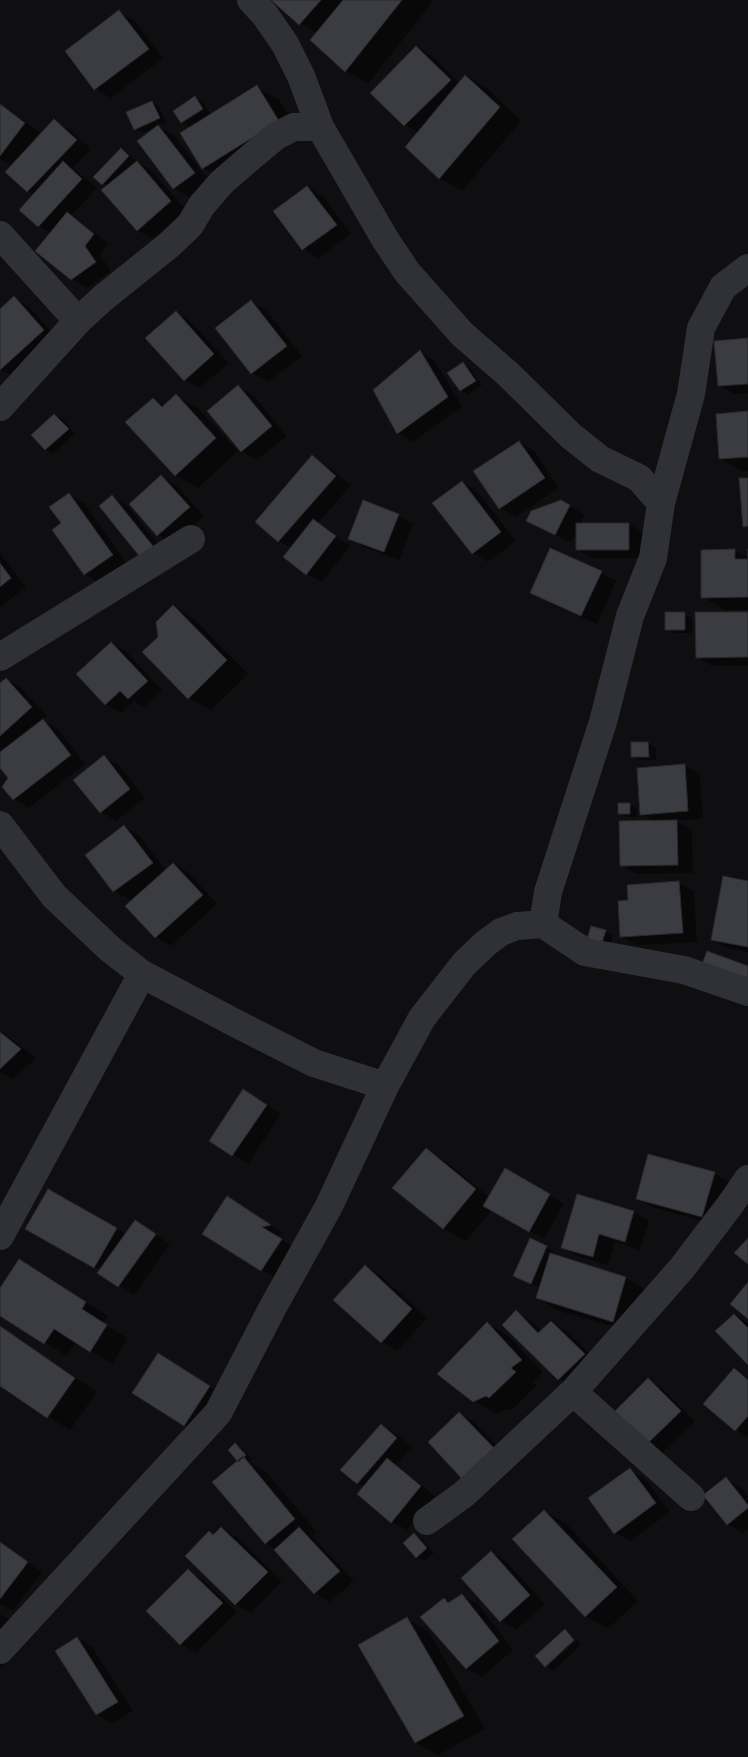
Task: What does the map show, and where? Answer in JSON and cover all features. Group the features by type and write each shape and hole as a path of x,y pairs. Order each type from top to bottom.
{"street":[{"path":"251,0 265,15 285,44 301,76 320,127 385,239 407,272 462,334 508,374 571,436 600,459 639,478 661,503"},
{"path":"0,407 78,321 103,298 169,245 190,225 202,205 222,182 276,136 294,127 320,127"},
{"path":"0,235 78,321"},
{"path":"543,924 548,892 603,722 630,616 653,558 661,503 692,394 701,328 723,287 748,268"},
{"path":"0,657 191,539"},
{"path":"0,825 54,896 110,949 142,974 314,1063 385,1086"},
{"path":"0,1650 218,1413 273,1307 329,1206 385,1086 422,1018 464,964 486,943 501,932 517,926 543,924 584,952 684,970 748,992"},
{"path":"0,1236 142,974"},
{"path":"427,1521 464,1494 574,1392 682,1268 730,1206 748,1178"},
{"path":"574,1392 691,1497"}],"building":[{"path":"271,0 321,0 299,25"},
{"path":"343,0 402,0 345,72 310,40"},
{"path":"119,10 149,49 94,90 65,51"},
{"path":"416,46 451,80 404,126 370,93"},
{"path":"465,75 500,107 439,179 405,147"},
{"path":"257,85 279,121 202,169 180,133"},
{"path":"195,96 203,109 181,123 173,111"},
{"path":"152,101 160,118 134,130 126,112"},
{"path":"0,104 25,123 0,156"},
{"path":"54,119 77,140 27,192 5,172"},
{"path":"158,125 195,173 173,189 137,141"},
{"path":"121,148 129,156 102,185 93,177"},
{"path":"63,161 82,179 38,227 19,210"},
{"path":"137,161 171,201 137,231 101,190"},
{"path":"307,186 337,225 302,250 273,211"},
{"path":"67,212 94,234 85,246 96,262 71,280 35,251"},
{"path":"14,296 44,330 0,370 0,309"},
{"path":"251,300 287,346 251,374 215,328"},
{"path":"176,311 214,354 184,381 145,338"},
{"path":"748,338 748,384 718,386 714,341"},
{"path":"420,350 448,397 397,434 373,390"},
{"path":"463,362 476,381 460,391 447,373"},
{"path":"238,385 272,426 241,452 207,411"},
{"path":"176,394 216,438 175,476 125,422 153,398 162,407"},
{"path":"748,411 748,457 719,459 716,414"},
{"path":"54,414 69,429 45,450 31,435"},
{"path":"519,441 545,478 499,509 473,471"},
{"path":"312,455 336,476 278,542 255,522"},
{"path":"161,475 190,507 157,536 129,504"},
{"path":"739,478 748,478 748,526 743,527"},
{"path":"462,481 501,532 472,554 432,503"},
{"path":"69,493 113,555 84,575 52,530 61,523 49,507"},
{"path":"112,495 157,551 144,562 99,506"},
{"path":"363,500 399,514 384,552 348,539"},
{"path":"561,500 570,505 555,535 526,521 531,511"},
{"path":"313,519 336,536 306,575 283,557"},
{"path":"576,523 629,523 629,550 576,550"},
{"path":"550,548 602,571 581,616 530,593"},
{"path":"735,549 735,559 748,559 748,597 701,598 701,550"},
{"path":"0,563 11,578 0,587"},
{"path":"173,605 227,660 188,699 142,652 158,637 156,622"},
{"path":"665,612 685,612 685,630 665,630"},
{"path":"695,612 748,612 748,657 696,658"},
{"path":"111,642 148,681 128,699 120,691 105,705 76,674"},
{"path":"6,678 32,707 0,736 0,683"},
{"path":"43,719 71,755 13,800 2,787 8,778 0,768 0,752"},
{"path":"631,742 648,742 649,757 631,757"},
{"path":"104,755 130,789 100,813 73,780"},
{"path":"685,764 688,811 640,815 637,768"},
{"path":"618,803 630,803 630,814 618,814"},
{"path":"677,820 678,865 620,866 619,821"},
{"path":"124,825 153,863 113,892 85,855"},
{"path":"173,863 203,895 155,938 125,906"},
{"path":"723,876 748,881 748,947 711,940"},
{"path":"679,881 683,933 620,937 618,901 628,900 627,885"},
{"path":"591,926 606,930 601,946 586,942"},
{"path":"707,951 748,966 748,987 700,970"},
{"path":"0,1032 21,1049 0,1069"},
{"path":"243,1089 267,1105 232,1156 209,1141"},
{"path":"426,1148 476,1189 443,1229 392,1188"},
{"path":"648,1154 715,1172 702,1217 636,1199"},
{"path":"505,1168 550,1194 529,1232 483,1206"},
{"path":"48,1189 117,1228 94,1268 25,1229"},
{"path":"577,1194 634,1211 625,1242 599,1234 593,1257 561,1248"},
{"path":"227,1196 271,1225 262,1227 282,1239 261,1271 202,1234"},
{"path":"135,1220 156,1234 118,1287 97,1273"},
{"path":"530,1238 547,1246 531,1284 513,1276"},
{"path":"748,1238 748,1264 734,1253"},
{"path":"550,1253 626,1277 613,1322 536,1298"},
{"path":"19,1259 86,1302 82,1309 107,1325 90,1352 54,1329 44,1344 0,1316 0,1288"},
{"path":"365,1265 412,1309 381,1343 333,1300"},
{"path":"748,1282 748,1319 730,1304"},
{"path":"516,1310 538,1333 551,1321 585,1354 558,1380 502,1325"},
{"path":"734,1314 748,1328 748,1365 715,1331"},
{"path":"487,1322 522,1360 511,1368 516,1372 489,1398 486,1396 473,1402 437,1374"},
{"path":"0,1326 75,1378 47,1418 0,1386"},
{"path":"158,1353 210,1386 184,1426 132,1393"},
{"path":"734,1368 748,1380 748,1416 735,1431 703,1404"},
{"path":"648,1378 681,1411 643,1448 611,1415"},
{"path":"459,1412 496,1450 463,1480 428,1442"},
{"path":"381,1424 397,1438 357,1484 340,1470"},
{"path":"235,1443 246,1455 238,1462 228,1450"},
{"path":"243,1456 295,1519 265,1544 212,1482"},
{"path":"387,1458 421,1486 391,1523 357,1494"},
{"path":"630,1468 656,1503 614,1534 588,1498"},
{"path":"726,1477 748,1505 748,1508 727,1525 703,1495"},
{"path":"544,1510 617,1587 585,1617 512,1539"},
{"path":"221,1527 268,1572 235,1605 185,1556 209,1531 213,1535"},
{"path":"299,1527 340,1571 314,1594 274,1550"},
{"path":"414,1533 427,1548 416,1558 403,1543"},
{"path":"0,1542 28,1562 0,1599"},
{"path":"491,1551 530,1595 500,1622 461,1578"},
{"path":"188,1569 223,1603 180,1645 146,1611"},
{"path":"462,1594 499,1641 466,1669 420,1617 444,1598 448,1603"},
{"path":"407,1617 464,1716 415,1743 358,1645"},
{"path":"565,1629 574,1640 545,1667 535,1656"},
{"path":"77,1637 118,1702 96,1715 55,1651"}]}
